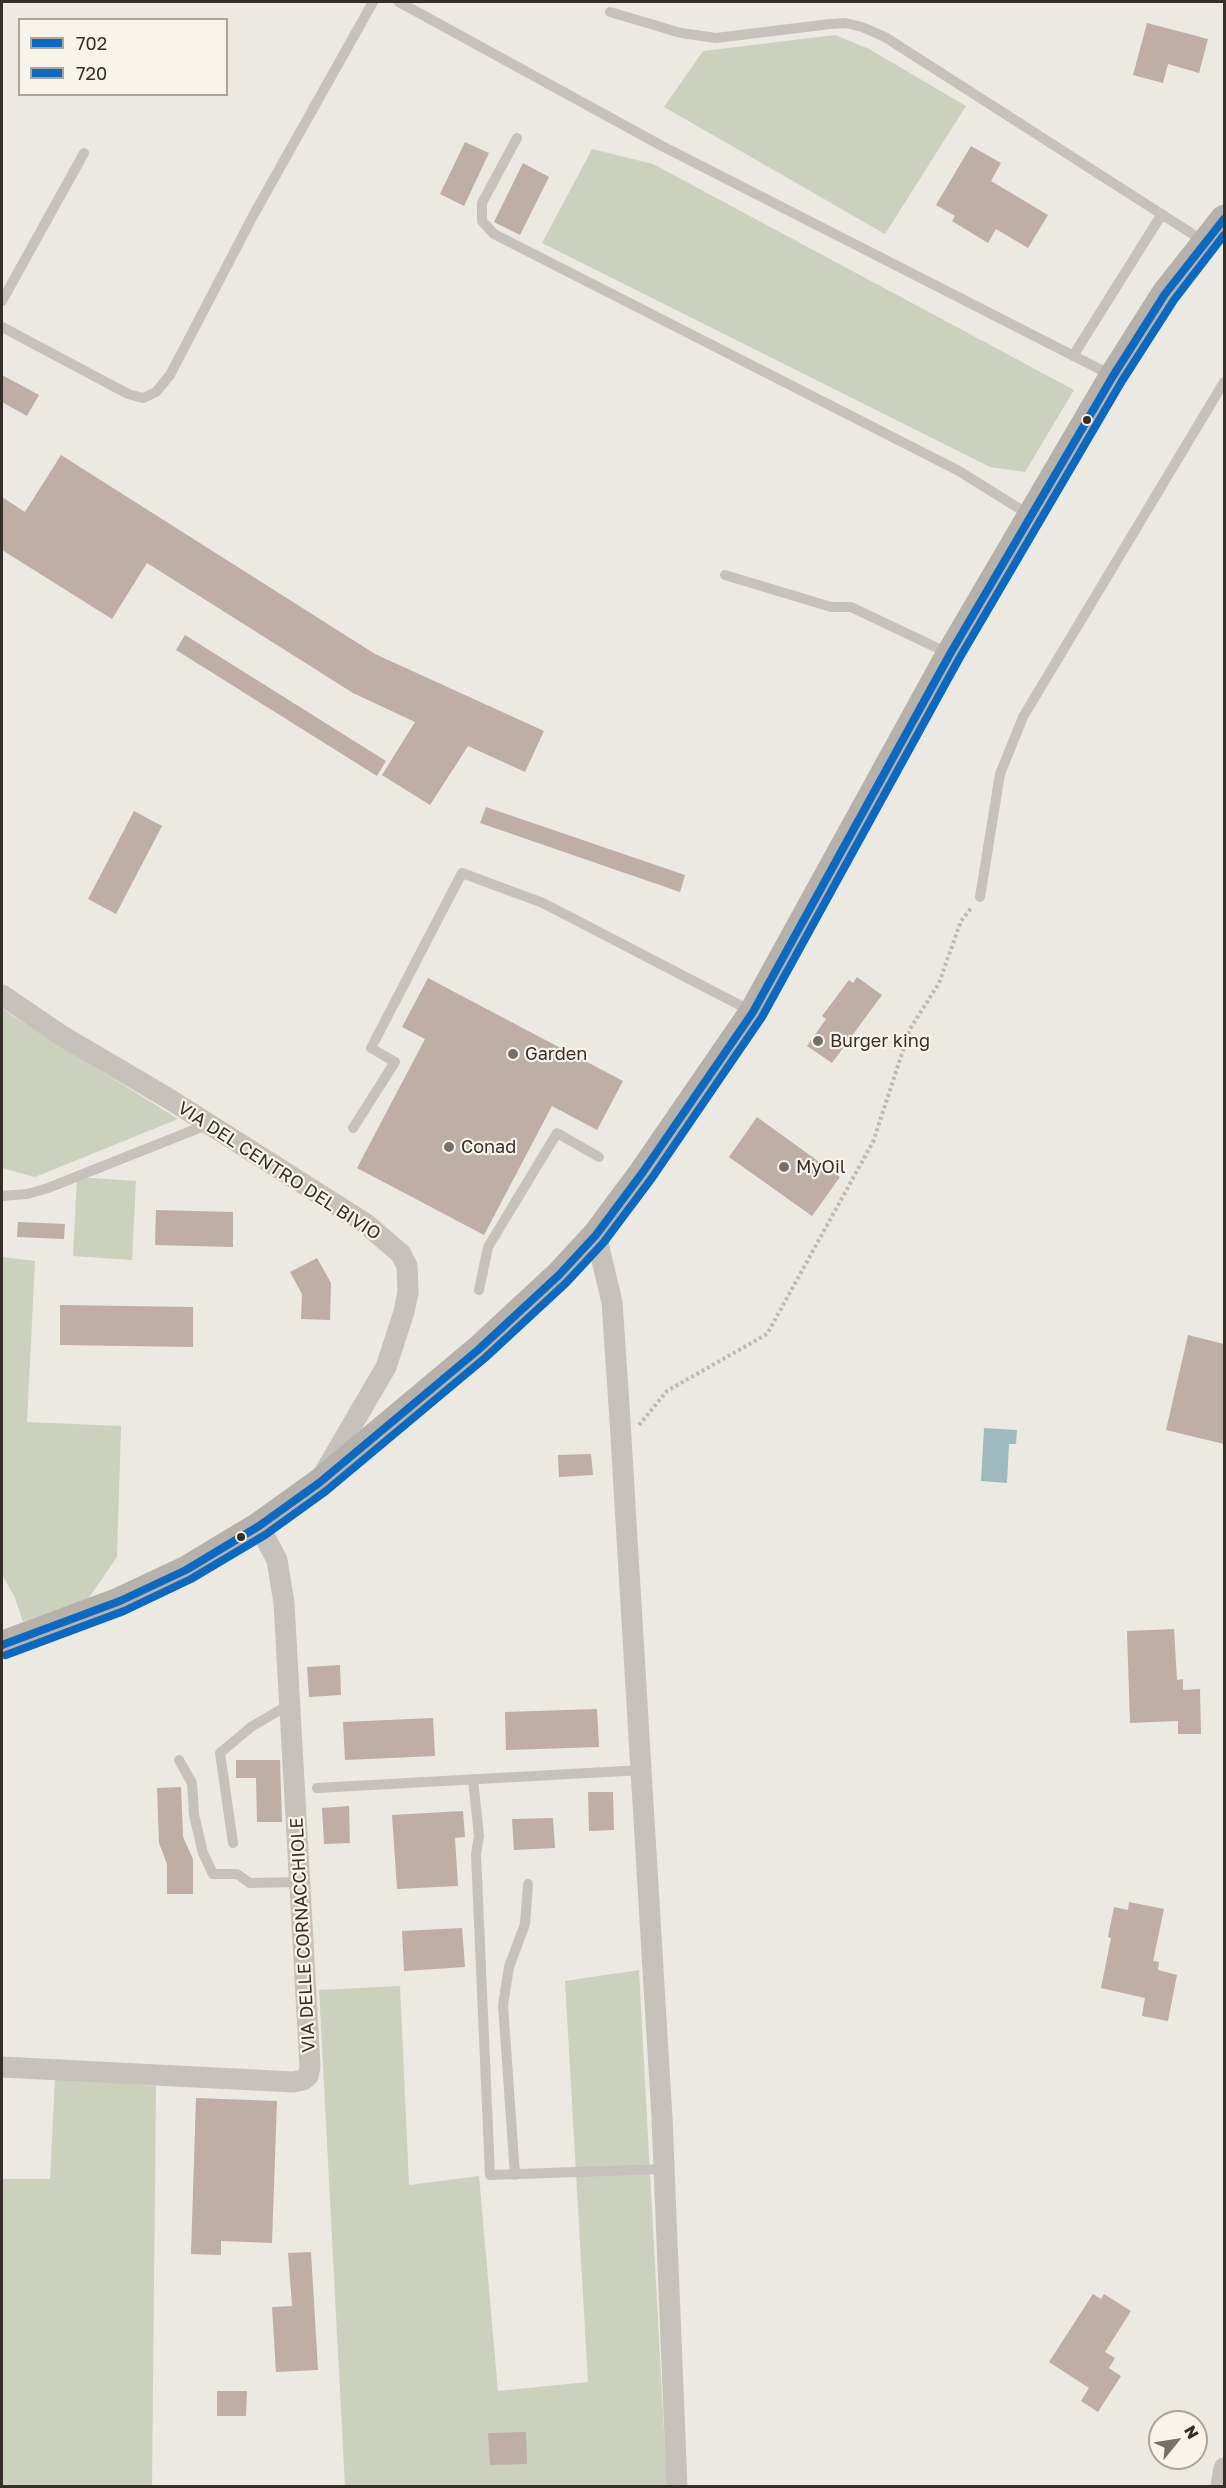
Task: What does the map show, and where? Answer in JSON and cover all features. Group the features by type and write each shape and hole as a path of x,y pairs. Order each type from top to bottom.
{"main road":[{"path":"2,1645 120,1601 186,1570 259,1526 319,1483 516,1316 596,1235 643,1172 753,1012 776,974 950,654 1113,376 1165,294 1224,219"}],"street":[{"name":"VIA DEL CENTRO DEL BIVIO","path":"2,995 59,1034 209,1124 365,1223 397,1250 407,1266 408,1292 386,1367 319,1483"},
{"path":"596,1235 612,1302 622,1446 664,2169 677,2487"},
{"name":"VIA DELLE CORNACCHIOLE","path":"2,2067 293,2082 306,2079 310,2067 281,1580 274,1552 259,1526"},
{"path":"1221,2487 1224,2468"}],"lane":[{"path":"2,327 128,394 143,398 156,392 170,375 254,214 373,2"},
{"path":"399,2 662,146 1113,376"},
{"path":"610,12 681,33 716,38 830,24 844,23 862,27 885,37 1206,242"},
{"path":"518,138 482,203 482,221 494,234 959,471 1031,516"},
{"path":"2,301 84,153"},
{"path":"1073,356 1162,214"},
{"path":"980,897 1000,774 1023,717 1224,382"},
{"path":"725,575 831,607 852,607 950,654"},
{"path":"353,1128 395,1062 372,1048 462,873 543,903 753,1012"},
{"path":"2,1196 27,1194 48,1188 209,1124"},
{"path":"479,1290 488,1247 557,1133 600,1157"},
{"path":"233,1843 220,1753 251,1727 290,1703"},
{"path":"178,1760 192,1783 194,1815 203,1853 213,1874 237,1874 250,1883 300,1882"},
{"path":"317,1788 642,1770"},
{"path":"473,1779 478,1836 476,1854 490,2175 664,2169"},
{"path":"515,2175 503,2005 509,1967 525,1924 528,1884"}],"path":[{"path":"622,1446 667,1391 766,1334 873,1142 910,1029 939,983 961,921 980,897"}],"green space":[{"path":"835,35 869,49 966,106 885,234 664,107 703,51"},
{"path":"592,149 653,164 1074,390 1025,472 990,467 542,243"},
{"path":"2,1008 178,1119 35,1177 2,1168"},
{"path":"77,1177 136,1181 132,1260 73,1256"},
{"path":"2,1257 35,1261 27,1422 121,1426 117,1557 88,1599 23,1622 15,1598 2,1574"},
{"path":"639,1970 667,2486 345,2486 319,1990 400,1986 409,2185 479,2176 498,2391 588,2382 565,1981"},
{"path":"55,2078 156,2086 152,2486 2,2486 2,2179 50,2179"}],"water":[{"path":"984,1428 1017,1430 1016,1444 1009,1444 1007,1483 981,1481"}],"building":[{"path":"1147,23 1208,39 1199,73 1168,64 1163,83 1133,75"},
{"path":"465,142 489,153 464,206 440,194"},
{"path":"971,146 1001,163 991,181 1048,215 1028,248 996,229 988,243 952,221 955,216 936,205"},
{"path":"523,163 549,177 520,235 494,222"},
{"path":"2,375 39,395 27,416 2,402"},
{"path":"61,455 375,654 544,731 525,772 468,746 430,805 382,775 415,722 353,693 147,563 112,619 2,550 2,497 25,512"},
{"path":"185,635 386,761 377,776 176,650"},
{"path":"486,807 685,875 680,892 480,823"},
{"path":"134,811 162,826 116,914 88,899"},
{"path":"857,977 882,995 832,1063 807,1046 826,1019 822,1016 849,980 853,983"},
{"path":"428,978 623,1081 597,1130 552,1106 484,1235 357,1168 425,1039 402,1027"},
{"name":"MyOil","path":"757,1117 840,1177 812,1216 729,1157"},
{"path":"156,1210 233,1212 233,1247 155,1245"},
{"path":"18,1222 65,1224 64,1239 17,1237"},
{"path":"317,1258 331,1283 330,1320 301,1319 302,1294 290,1272"},
{"path":"60,1305 193,1307 193,1347 60,1345"},
{"path":"1188,1335 1224,1344 1224,1444 1166,1430"},
{"path":"591,1454 593,1475 559,1477 558,1455"},
{"path":"1174,1629 1177,1680 1183,1679 1183,1690 1200,1689 1201,1734 1178,1734 1178,1721 1130,1723 1127,1631"},
{"path":"340,1665 341,1695 309,1697 307,1667"},
{"path":"597,1709 599,1747 506,1750 505,1712"},
{"path":"433,1718 435,1756 345,1760 343,1722"},
{"path":"236,1760 280,1760 282,1822 257,1822 256,1778 236,1778"},
{"path":"181,1787 183,1837 193,1859 193,1894 167,1894 167,1864 159,1843 157,1788"},
{"path":"588,1792 613,1792 614,1830 589,1831"},
{"path":"349,1806 350,1843 324,1844 322,1808"},
{"path":"463,1811 465,1837 455,1838 458,1886 397,1889 392,1815"},
{"path":"553,1818 555,1848 514,1850 512,1819"},
{"path":"1129,1902 1164,1909 1153,1961 1159,1962 1158,1970 1177,1975 1168,2021 1142,2016 1145,1998 1101,1988 1111,1938 1108,1937 1114,1907 1128,1910"},
{"path":"462,1928 465,1967 404,1971 402,1931"},
{"path":"196,2098 277,2101 272,2243 221,2241 221,2255 191,2254"},
{"path":"311,2252 318,2370 276,2372 272,2307 292,2306 288,2253"},
{"path":"1093,2294 1101,2299 1104,2294 1131,2311 1105,2352 1115,2358 1109,2368 1121,2376 1098,2412 1081,2401 1089,2388 1049,2362"},
{"path":"217,2391 247,2391 246,2416 217,2416"},
{"path":"526,2432 527,2464 490,2465 488,2433"}],"transit line":[{"name":"702","path":"2,1645 120,1601 186,1570 259,1526 319,1483 478,1350 559,1275 596,1235 643,1172 753,1012 950,654 1113,376 1165,294 1224,219"},
{"name":"720","path":"6,1655 124,1611 191,1579 265,1535 326,1491 485,1358 566,1283 604,1242 652,1178 762,1017 959,659 1122,381 1174,300 1224,235"}],"place":[{"name":"Burger king","path":"818,1041"},
{"name":"Garden","path":"513,1054"},
{"name":"Conad","path":"449,1147"},
{"name":"MyOil","path":"784,1167"}]}
